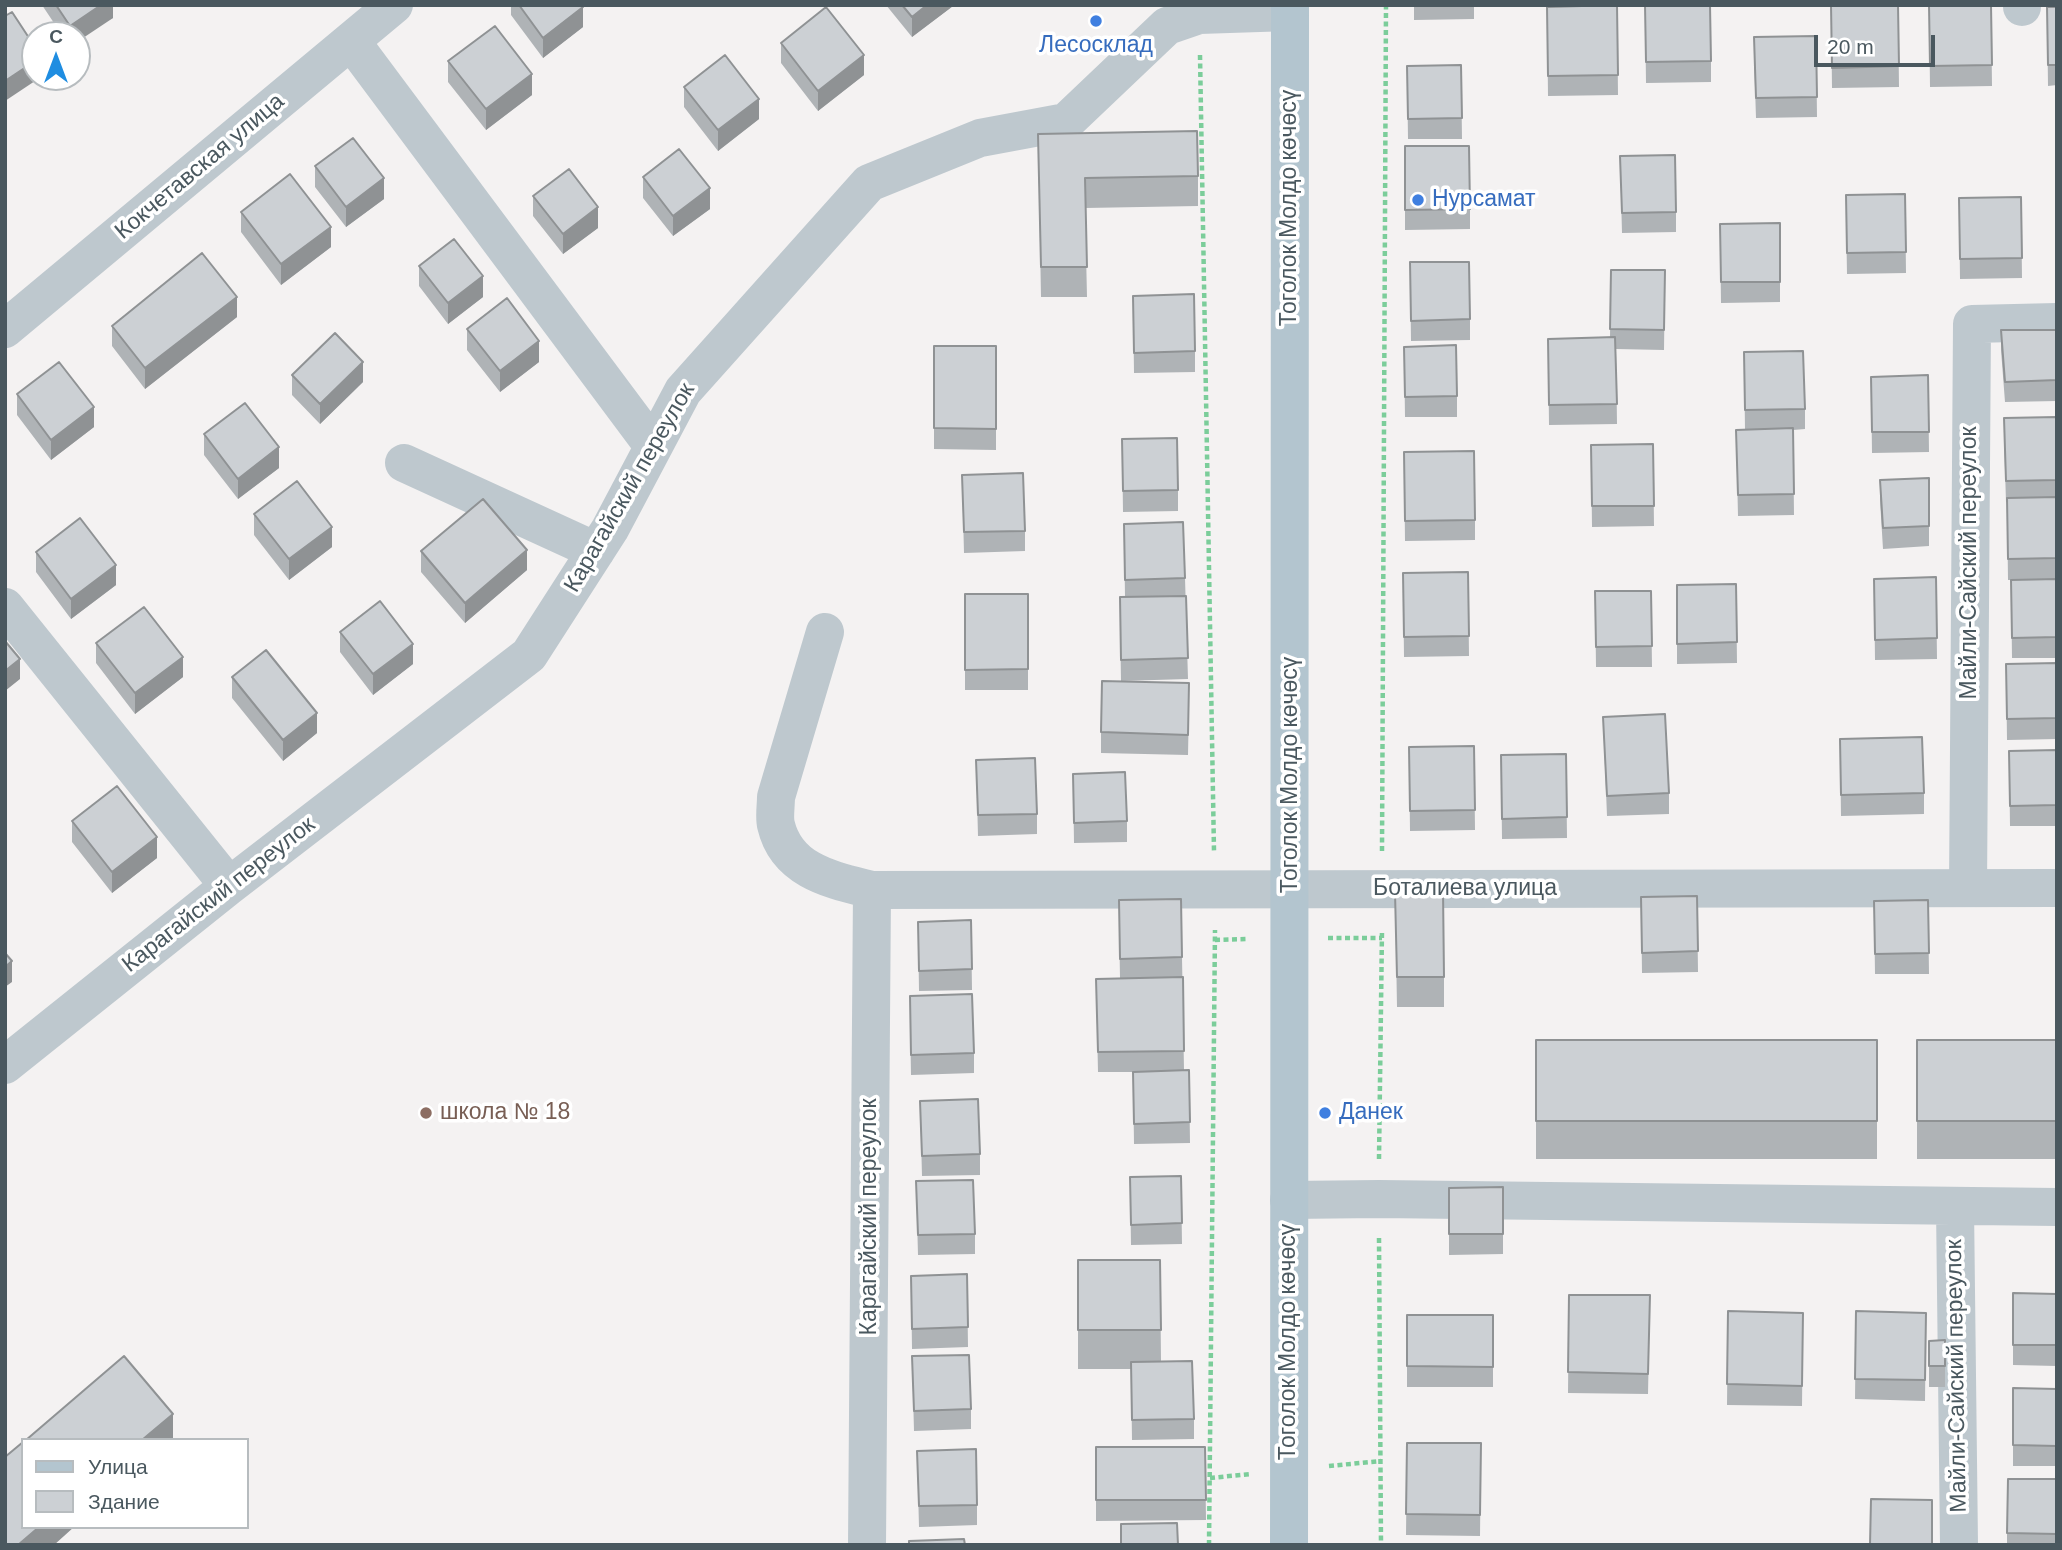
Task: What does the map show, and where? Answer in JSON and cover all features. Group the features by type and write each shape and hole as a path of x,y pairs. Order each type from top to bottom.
{"main road":[{"name":"Тоголок Молдо көчөсү","path":"1289,1545 1290,8"}],"street":[{"name":"Кокчетавская улица","path":"5,329 394,5"},
{"name":"Карагайский переулок","path":"5,1065 229,886 529,655 596,551 683,391 869,183 980,138 1066,122 1167,26 1199,15 1290,8"},
{"path":"351,41 653,446"},
{"name":"Майли-Сайский переулок","path":"1968,888 1972,324 2057,322"},
{"path":"404,463 596,551"},
{"path":"5,607 229,886"},
{"name":"Боталиева улица","path":"825,632 776,797 776,825 786,848 808,870 824,878 872,890 2057,888"},
{"name":"Карагайский переулок","path":"867,1545 872,890"},
{"path":"1289,1200 2057,1207"},
{"name":"Майли-Сайский переулок","path":"1955,1206 1959,1545"}],"path":[{"path":"1381,1545 1379,1199 1386,5"},
{"path":"1199,15 1215,889 1209,1545"}],"building":[{"path":"56,5 101,5 77,21 67,21"},
{"path":"519,5 581,5 583,7 543,38"},
{"path":"902,5 927,5 912,17"},
{"path":"1617,5 1618,75 1548,76 1547,7"},
{"path":"1645,5 1710,5 1711,61 1646,62"},
{"path":"1831,5 1898,5 1899,66 1832,68"},
{"path":"1929,5 1991,5 1992,65 1930,66"},
{"path":"826,7 864,55 818,91 781,43"},
{"path":"2047,7 2057,7 2057,65 2048,65"},
{"path":"12,12 21,26 21,70 5,81 5,16"},
{"path":"495,26 532,74 486,109 448,61"},
{"path":"1816,36 1817,97 1756,98 1754,37"},
{"path":"725,55 759,99 718,130 684,87"},
{"path":"1461,65 1462,118 1408,119 1407,66"},
{"path":"1197,131 1198,176 1085,178 1087,267 1041,267 1038,134"},
{"path":"353,138 384,178 346,207 315,166"},
{"path":"1405,146 1469,146 1470,209 1405,210"},
{"path":"679,149 710,188 673,216 643,177"},
{"path":"1675,155 1676,212 1622,213 1620,156"},
{"path":"569,169 598,207 563,234 533,196"},
{"path":"290,174 331,227 281,264 241,212"},
{"path":"1905,194 1906,252 1847,253 1846,195"},
{"path":"2021,197 2022,258 1960,259 1959,198"},
{"path":"1780,223 1780,282 1721,282 1720,224"},
{"path":"454,239 483,276 448,303 419,266"},
{"path":"202,253 237,297 145,368 112,326"},
{"path":"1410,262 1469,262 1470,319 1411,321"},
{"path":"1611,270 1665,270 1664,330 1610,329"},
{"path":"1194,294 1195,351 1134,353 1133,296"},
{"path":"507,298 539,341 500,371 467,329"},
{"path":"2001,330 2057,330 2057,380 2005,382"},
{"path":"335,333 363,362 320,404 292,375"},
{"path":"1615,337 1617,404 1549,405 1548,339"},
{"path":"1456,345 1457,396 1405,397 1404,347"},
{"path":"934,346 996,346 996,429 934,428"},
{"path":"1803,351 1805,409 1745,410 1744,352"},
{"path":"59,362 94,407 51,440 17,394"},
{"path":"1928,375 1929,432 1872,432 1871,377"},
{"path":"245,403 279,447 238,479 204,434"},
{"path":"2057,417 2057,480 2006,481 2004,418"},
{"path":"1793,428 1794,494 1738,495 1736,430"},
{"path":"1177,438 1178,490 1123,491 1122,439"},
{"path":"1653,444 1654,506 1592,506 1591,445"},
{"path":"1474,451 1475,520 1405,521 1404,452"},
{"path":"1023,473 1025,531 964,532 962,475"},
{"path":"1929,478 1929,526 1883,528 1880,480"},
{"path":"297,481 332,527 289,559 254,514"},
{"path":"2057,497 2057,558 2008,559 2007,498"},
{"path":"483,499 527,550 465,603 421,551"},
{"path":"80,518 116,565 71,599 36,552"},
{"path":"1183,522 1185,578 1125,580 1124,524"},
{"path":"1468,572 1469,636 1404,637 1403,573"},
{"path":"1936,577 1937,638 1875,640 1874,579"},
{"path":"2057,579 2057,637 2012,638 2011,580"},
{"path":"1736,584 1737,642 1677,644 1677,585"},
{"path":"1595,591 1651,591 1652,646 1596,647"},
{"path":"965,594 1028,594 1028,669 965,670"},
{"path":"1186,596 1188,658 1121,660 1120,597"},
{"path":"380,601 413,644 373,674 340,632"},
{"path":"144,607 183,657 135,693 96,643"},
{"path":"5,641 20,659 5,671"},
{"path":"266,650 317,713 283,740 232,677"},
{"path":"2057,663 2057,718 2007,719 2006,664"},
{"path":"1102,681 1189,683 1188,735 1101,732"},
{"path":"1665,714 1669,793 1607,796 1603,717"},
{"path":"1922,737 1924,793 1841,795 1840,739"},
{"path":"1474,746 1475,810 1410,811 1409,747"},
{"path":"2057,750 2057,805 2010,806 2009,751"},
{"path":"1566,754 1567,817 1502,819 1501,755"},
{"path":"1035,758 1037,814 978,815 976,760"},
{"path":"1125,772 1127,821 1074,823 1073,774"},
{"path":"117,786 157,837 112,872 72,821"},
{"path":"1443,890 1444,977 1397,977 1395,892"},
{"path":"1697,896 1698,951 1642,953 1641,897"},
{"path":"1181,899 1182,957 1120,959 1119,900"},
{"path":"1928,900 1929,953 1875,954 1874,901"},
{"path":"971,920 972,969 919,971 918,922"},
{"path":"5,953 12,961 5,967"},
{"path":"1183,977 1184,1051 1098,1052 1096,979"},
{"path":"972,994 974,1053 911,1055 910,996"},
{"path":"1536,1040 1877,1040 1877,1121 1536,1121"},
{"path":"1917,1040 2057,1040 2057,1121 1917,1121"},
{"path":"1189,1070 1190,1122 1134,1124 1133,1072"},
{"path":"978,1099 980,1154 922,1156 920,1101"},
{"path":"1181,1176 1182,1223 1131,1225 1130,1177"},
{"path":"973,1180 975,1234 918,1235 916,1181"},
{"path":"1503,1187 1503,1234 1449,1234 1449,1188"},
{"path":"1078,1260 1160,1260 1161,1330 1078,1330"},
{"path":"967,1274 968,1327 912,1329 911,1276"},
{"path":"2013,1293 2057,1294 2057,1345 2013,1345"},
{"path":"1569,1295 1650,1295 1648,1374 1568,1372"},
{"path":"1728,1311 1803,1313 1802,1386 1727,1384"},
{"path":"1856,1311 1926,1313 1925,1380 1855,1379"},
{"path":"1407,1315 1493,1315 1493,1367 1407,1366"},
{"path":"1945,1340 1945,1366 1929,1366 1929,1341"},
{"path":"969,1355 971,1409 914,1411 912,1356"},
{"path":"124,1356 173,1414 144,1438 28,1438"},
{"path":"1192,1361 1194,1419 1132,1420 1131,1362"},
{"path":"2013,1388 2057,1389 2057,1446 2013,1445"},
{"path":"1407,1443 1481,1443 1480,1515 1406,1514"},
{"path":"21,1444 21,1529 37,1529 18,1545 5,1545 5,1457"},
{"path":"1096,1447 1205,1447 1206,1500 1096,1500"},
{"path":"976,1449 977,1505 919,1506 917,1451"},
{"path":"2008,1479 2057,1479 2057,1534 2007,1533"},
{"path":"1871,1499 1932,1500 1932,1545 1870,1545"},
{"path":"1177,1523 1178,1545 1121,1545 1121,1524"},
{"path":"964,1539 965,1545 909,1545 909,1541"}],"place":[{"name":"Лесосклад","path":"1096,21"},
{"name":"Нурсамат","path":"1418,200"},
{"name":"школа № 18","path":"426,1113"},
{"name":"Данек","path":"1325,1113"}]}
